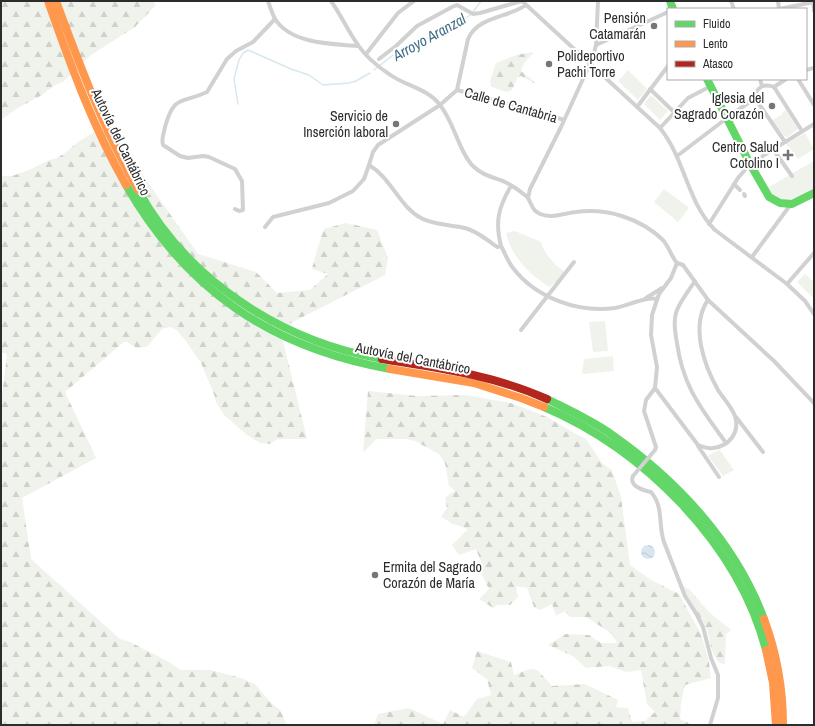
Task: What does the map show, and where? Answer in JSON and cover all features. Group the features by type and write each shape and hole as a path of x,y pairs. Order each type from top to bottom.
{"highway":[{"name":"Autovía del Cantábrico","path":"48,1 68,59 117,169 146,218 161,239 191,273 222,300 248,318 278,334 318,351 361,363 483,385 534,402 572,420 608,441 632,458 667,489 692,515 724,557 738,581 753,612 769,659 774,686 776,725"},
{"name":"Autovía del Cantábrico","path":"56,1 77,58 124,166 143,199 162,227 189,259 219,286 256,313 282,328 321,344 354,353 460,372 499,382 536,395 576,413 612,435 642,457 683,494 710,525 725,546 742,571 756,598 767,625 776,656 783,701 783,725"},
{"path":"709,83 750,164 769,197 780,203 792,204 814,193"}],"street":[{"path":"268,1 275,19 288,31 310,41 358,46"},
{"path":"331,1 358,46 370,59 390,75 428,94 440,105 472,165 479,171 511,186 528,198 534,211 547,216 593,210 620,215 634,220 646,227 663,240 674,259 677,263 683,265 708,300 774,361 814,403"},
{"path":"366,54 398,13 414,1"},
{"path":"379,59 396,46 417,26 444,10 458,5 471,13 480,14 522,1 660,128 670,141 695,202 709,224 788,284 805,301 814,314"},
{"path":"528,198 530,189 593,57 596,45 598,1"},
{"path":"784,8 813,2 814,11"},
{"path":"266,227 273,217 329,203 353,191 364,179 373,152 378,145 440,105 457,90 468,39 471,32 482,23 518,11 526,5"},
{"path":"596,45 667,12"},
{"path":"235,209 239,211 242,210 243,186 241,178 235,169 209,157 203,156 188,158 180,156 164,145 162,137 168,117 173,107 181,101 207,92 227,59 236,51 253,42 275,19"},
{"path":"637,107 667,67"},
{"path":"760,80 762,86"},
{"path":"774,87 784,80"},
{"path":"799,80 814,105"},
{"path":"660,128 688,98 709,83"},
{"path":"677,156 755,98 758,89 766,85 774,87 802,131"},
{"path":"650,89 675,113"},
{"name":"Calle de Cantabria","path":"457,90 564,120"},
{"path":"755,98 785,142"},
{"path":"709,224 734,184 750,164 814,124"},
{"path":"773,149 792,176"},
{"path":"369,165 382,175 408,207 420,218 437,224 469,230 486,238 497,247 501,246"},
{"path":"734,184 740,190"},
{"path":"511,186 502,203 497,226 501,246 513,268 528,282 548,297 587,309 614,308 650,298 657,299"},
{"path":"752,257 792,204"},
{"path":"788,284 814,253"},
{"path":"521,330 574,262"},
{"path":"677,263 671,278 657,299 650,322 657,367 655,388 646,400 644,411 656,447 632,479 633,484 639,489 651,492 658,504 664,542 683,592 703,627 711,658 718,675 718,698 710,725"},
{"path":"695,281 678,308 676,314 675,329 677,348 684,377 695,399 726,443"},
{"path":"641,301 665,286"},
{"path":"708,300 701,313 700,324 704,355 715,384 734,415 763,452"},
{"path":"655,388 698,445 719,477"},
{"path":"698,445 712,448 726,443 733,438 736,432 734,415"}],"green space":[{"path":"1,1 153,1 156,5 135,27 91,55 63,82 55,85 42,95 16,109 1,120"},
{"path":"533,52 533,54 524,63 521,71 536,83 521,76 518,77 512,90 507,92 492,87 490,81 496,63 516,55"},
{"path":"628,70 647,89 638,100 618,81"},
{"path":"651,95 668,111 660,120 644,104"},
{"path":"786,110 798,129 788,137 784,136 772,120 783,114 782,113"},
{"path":"107,124 198,254 256,272 277,293 310,290 328,274 312,269 324,229 346,223 377,230 388,258 385,275 289,324 284,330 282,337 307,439 278,439 270,444 260,443 247,435 224,415 216,402 201,363 177,330 170,327 162,329 147,347 137,348 125,341 65,392 96,458 22,498 31,559 120,639 130,642 171,663 180,670 211,670 241,678 255,684 270,702 280,710 287,725 1,725 1,404 7,354 1,352 1,176 12,176 57,158 78,142"},
{"path":"805,133 814,149 798,159 786,144"},
{"path":"814,161 814,189 795,198 784,200 778,199 767,188"},
{"path":"664,189 689,208 678,222 654,202"},
{"path":"515,231 541,242 551,260 567,273 549,287 535,276 522,264 512,250 506,233"},
{"path":"805,274 814,282 814,294 812,297 797,282"},
{"path":"605,321 608,351 593,352 589,322"},
{"path":"613,356 614,371 582,373 584,359"},
{"path":"368,391 417,396 465,395 511,403 547,417 586,439 602,463 612,470 621,497 630,565 651,580 679,594 701,634 709,662 711,678 685,685 681,703 680,719 693,725 374,725 378,714 409,708 443,724 450,710 464,717 477,699 491,695 487,679 472,668 477,651 511,662 514,675 532,669 539,672 552,686 585,684 618,700 616,707 628,708 632,722 645,721 655,712 647,704 641,670 626,672 609,666 586,668 573,656 548,645 566,634 589,635 601,643 617,643 611,633 586,617 570,617 565,611 556,616 552,604 540,610 534,607 527,588 516,586 518,597 510,605 498,605 493,608 479,599 489,589 481,573 482,564 476,549 459,555 452,545 468,529 450,523 441,517 447,508 445,498 455,491 449,486 445,463 439,454 415,441 407,439 376,439 363,452"},
{"path":"720,450 734,470 723,476 708,456"},
{"path":"683,586 689,589 710,613 731,630 726,634 725,664 721,663 714,656 707,630"}],"water":[{"path":"645,545 651,545 655,549 655,555 651,559 645,559 641,555 641,549"}],"waterway":[{"name":"Arroyo Aranzal","path":"473,12 481,1"},
{"name":"Arroyo Aranzal","path":"374,70 397,52 460,23 470,15"},
{"name":"Arroyo Aranzal","path":"238,104 234,79 239,60 243,53 248,50 291,69 309,75 323,85 349,83 356,81 370,73"}],"traffic: fast":[{"path":"670,1 673,8"},
{"path":"708,80 750,164 769,197 780,203 792,204 814,193"},
{"path":"126,185 150,222 176,255 205,284 236,308 270,329 307,346 347,359 390,369"},
{"path":"138,190 159,223 183,252 211,279 241,302 274,322 308,338 345,350 382,359"},
{"path":"547,399 588,420 611,434 659,472 681,493 702,515 738,564 764,619"},
{"path":"544,407 581,425 617,448 650,474 682,504 710,537 733,573 752,611 766,650"}],"traffic: slow":[{"path":"48,1 74,72 93,118 126,185"},
{"path":"56,1 103,121 138,190"},
{"path":"390,369 474,383 544,407"},
{"path":"764,619 776,658 782,698 783,725"},
{"path":"766,650 773,683 776,725"}],"traffic: jam":[{"path":"382,359 466,373 507,384 547,399"}],"place":[{"name":"Pensión Catamarán","path":"654,26"},
{"name":"Polideportivo Pachi Torre","path":"549,64"},
{"name":"Iglesia del Sagrado Corazón","path":"772,106"},
{"name":"Servicio de Inserción laboral","path":"396,124"},
{"name":"Centro Salud Cotolino I","path":"788,155"},
{"name":"Ermita del Sagrado Corazón de María","path":"375,575"}]}
